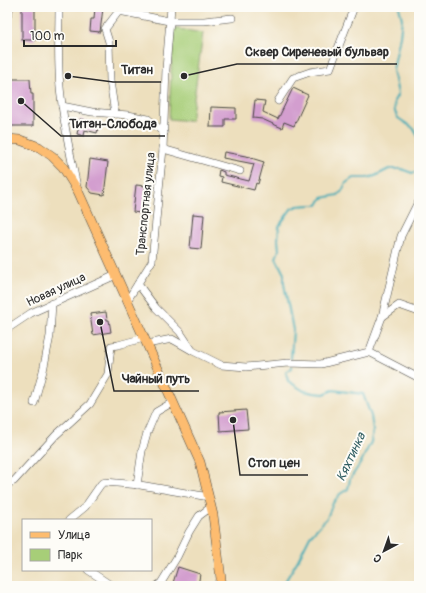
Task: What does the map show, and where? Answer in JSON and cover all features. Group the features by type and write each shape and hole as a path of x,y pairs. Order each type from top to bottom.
{"main road":[{"path":"7,139 20,140 39,147 52,156 63,167 78,191 200,462 213,515 220,586"}],"street":[{"path":"7,17 10,7"},
{"path":"59,7 59,75 62,106 78,191"},
{"name":"Транспортная улица","path":"127,301 152,261 163,150 166,69 171,7"},
{"path":"278,101 293,78 310,72 330,69 354,7"},
{"path":"115,114 110,81 109,42 105,29 119,11 170,20 204,21 232,18"},
{"path":"62,106 92,112 128,115 148,119 164,133"},
{"path":"163,150 240,171"},
{"path":"369,352 382,317 401,236 419,202"},
{"name":"Новая улица","path":"7,329 31,313 116,275"},
{"path":"138,284 156,308 180,332 193,351"},
{"path":"34,404 43,371 50,336 52,303"},
{"path":"382,317 399,306 419,312"},
{"path":"7,484 14,481 56,435 90,404 108,374 111,346 172,339 222,365 246,367 288,363 321,364 369,352 419,378"},
{"path":"137,484 142,451 147,433 156,412 173,402"},
{"path":"70,519 85,507 101,484 105,482 137,484 208,497"},
{"path":"157,586 161,583 178,557 189,532 199,516 211,507"},
{"path":"90,571 112,586"}],"green space":[{"path":"173,28 203,33 191,121 169,119"}],"building":[{"path":"22,7 35,7 35,40 22,40"},
{"path":"95,7 103,8 100,32 90,31 91,19 94,19"},
{"path":"10,79 30,79 31,94 33,94 33,126 7,126 7,108 10,108"},
{"path":"293,88 308,95 294,126 284,122 282,128 262,119 253,118 255,100 265,101 263,112 278,119"},
{"path":"211,107 236,108 236,119 225,119 225,127 210,127"},
{"path":"80,119 99,124 97,133 85,130 84,136 77,134"},
{"path":"224,152 251,157 264,162 258,184 256,183 254,190 221,182 222,177 218,176 219,170 224,172 224,175 249,181 254,164 223,158"},
{"path":"90,159 108,162 104,195 92,193 87,187"},
{"path":"136,185 146,186 144,208 148,208 147,214 133,212"},
{"path":"193,214 204,215 201,249 190,248"},
{"path":"106,312 111,332 93,335 90,314"},
{"path":"246,410 248,429 220,431 219,412"},
{"path":"178,567 200,574 198,586 172,586"}],"waterway":[{"name":"Кяхтинка","path":"399,7 402,19 393,70 398,94 394,101 395,112 398,118 413,128 419,138"},
{"name":"Кяхтинка","path":"291,359 293,330 284,284 284,274 276,258 279,250 279,226 291,209 297,206 318,205 322,198 338,195 346,183 353,178 367,178 389,169 401,169 412,173 419,171"},
{"name":"Кяхтинка","path":"284,586 310,536 327,518 333,503 340,494 348,489 350,479 360,464 371,442 373,430 371,416 363,394 333,390 324,394 304,391 288,381 286,372 292,368 292,366"}],"place":[{"name":"Титан","path":"68,76"},
{"name":"Сквер Сиреневый бульвар","path":"184,76"},
{"name":"Титан-Слобода","path":"21,101"},
{"name":"Чайный путь","path":"100,322"},
{"name":"Стоп цен","path":"233,420"}]}
